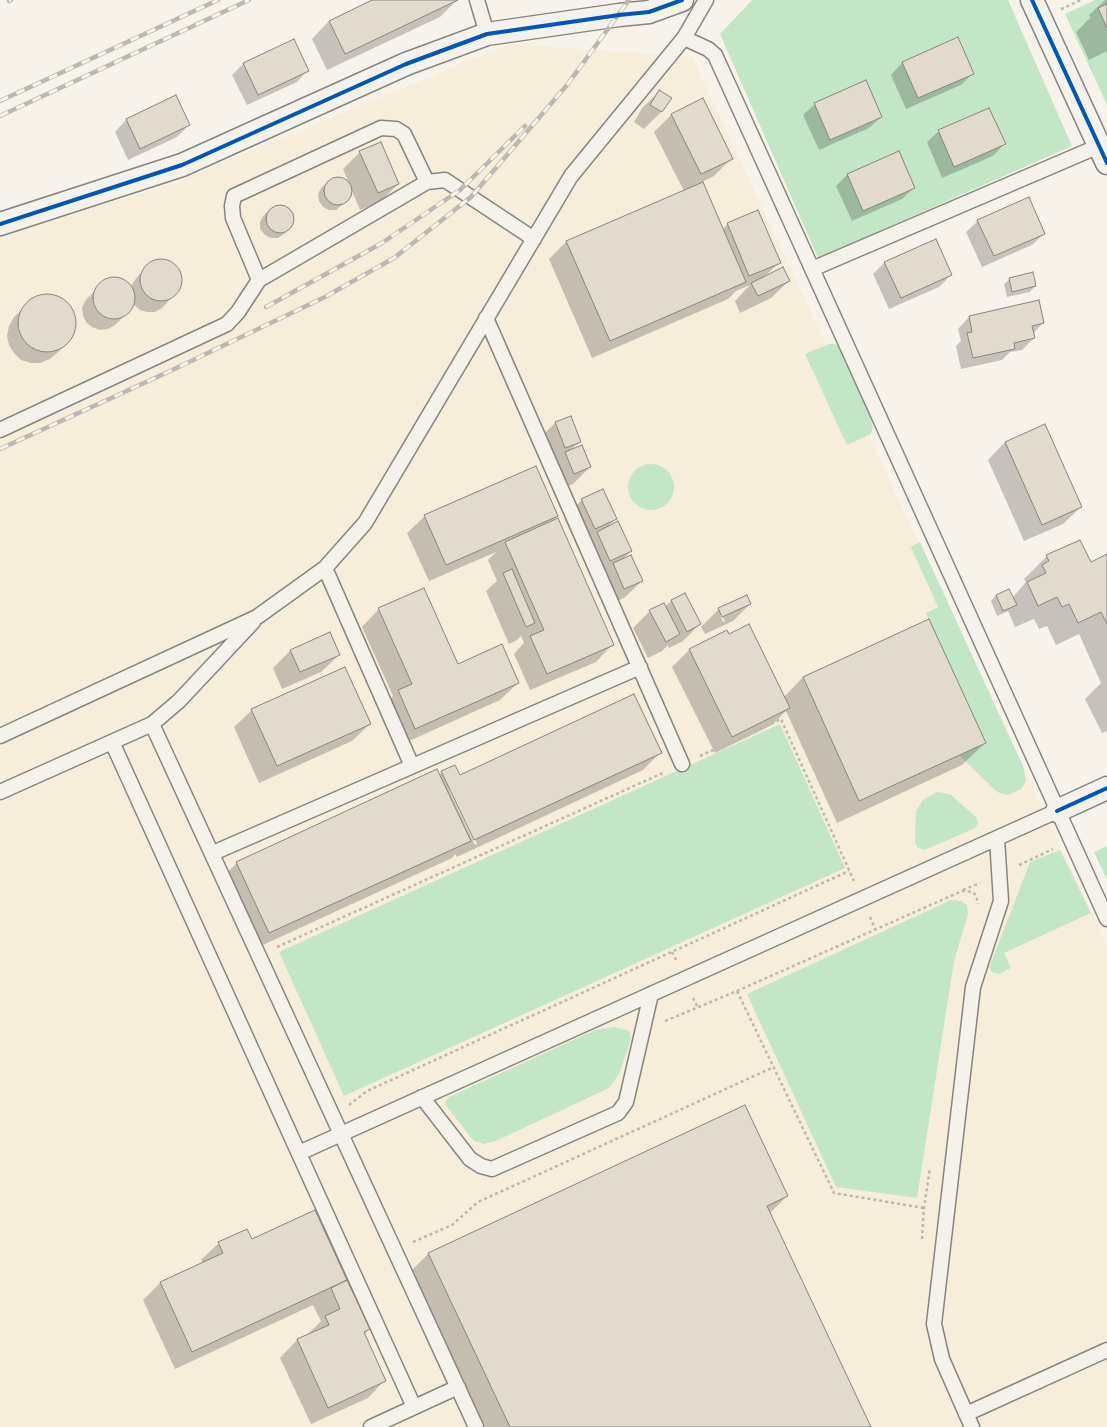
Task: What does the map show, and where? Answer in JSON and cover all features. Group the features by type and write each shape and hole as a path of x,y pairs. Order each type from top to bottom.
{"street":[{"path":"0,224 182,165 406,64 487,34 649,12 682,0"},
{"path":"1032,0 1105,158"},
{"path":"1057,811 1107,788"}],"lane":[{"path":"477,0 487,34"},
{"path":"0,736 257,617 325,568 365,523 571,176 684,38 706,0"},
{"path":"684,38 708,49 715,55 1107,919"},
{"path":"259,280 233,218 232,206 234,196 381,128 396,129 404,134 427,182"},
{"path":"812,269 1105,158"},
{"path":"0,430 226,324 238,312 259,280 427,182 445,180 534,239"},
{"path":"486,318 682,764"},
{"path":"325,568 412,766"},
{"path":"0,792 152,724 179,701 257,617"},
{"path":"212,853 640,666"},
{"path":"152,724 476,1427"},
{"path":"112,742 414,1407"},
{"path":"299,1153 1057,811"},
{"path":"997,839 1001,901 973,987 934,1324 942,1359 969,1421 1107,1350"},
{"path":"422,1097 470,1159 481,1166 492,1169 618,1113 626,1102 651,994"},
{"path":"371,1427 458,1387"}],"path":[{"path":"1061,9 1081,0"},
{"path":"259,956 781,719 875,929"},
{"path":"332,1115 346,1108 367,1091 849,870"},
{"path":"643,1031 962,891 972,892 976,895 978,903 976,910"},
{"path":"737,991 834,1193 924,1208"},
{"path":"394,1251 452,1226 478,1202 774,1067"},
{"path":"922,1240 924,1208 931,1162"}],"shaded area":[{"path":"510,44 692,57 1107,946 1107,1427 0,1427 0,235 163,187"}],"green space":[{"path":"752,0 1008,0 1072,146 818,258 720,34"},
{"path":"1095,0 1107,0 1107,105 1065,14"},
{"path":"829,344 835,344 839,347 869,410 873,428 871,434 847,445 805,354"},
{"path":"646,464 656,464 668,470 673,478 673,496 668,504 660,509 646,510 638,507 631,500 628,492 628,482 631,474 638,467"},
{"path":"920,542 1023,766 1026,781 1021,789 1008,795 997,792 959,755 986,743 926,613 938,607 911,547"},
{"path":"780,724 845,868 344,1096 279,952"},
{"path":"937,792 950,794 976,817 978,823 975,828 925,850 918,848 915,843 916,811 923,800"},
{"path":"1107,846 1107,880 1094,852"},
{"path":"1060,850 1091,913 1004,953 1011,968 999,974 993,973 989,968 1030,862"},
{"path":"951,900 961,901 967,905 968,914 954,961 917,1198 836,1187 747,994"},
{"path":"614,1027 630,1031 631,1039 619,1074 609,1088 498,1140 484,1144 474,1141 447,1107 445,1102 449,1097 595,1030"}],"building":[{"path":"372,0 458,0 345,54 329,21"},
{"path":"1107,4 1107,28 1098,8"},
{"path":"958,37 974,74 918,98 902,62"},
{"path":"294,39 309,71 258,95 243,63"},
{"path":"866,80 882,117 830,140 814,103"},
{"path":"659,90 672,98 662,112 650,105"},
{"path":"176,95 190,125 140,149 126,119"},
{"path":"703,98 733,159 701,174 671,114"},
{"path":"989,108 1006,144 954,167 938,130"},
{"path":"381,142 399,184 378,193 359,151"},
{"path":"899,151 915,188 863,211 847,174"},
{"path":"338,177 344,178 348,181 351,185 351,197 348,201 344,204 338,205 332,204 328,201 325,197 324,191 325,185 328,181 332,178"},
{"path":"703,182 746,282 610,341 566,241"},
{"path":"1029,197 1045,234 994,256 977,220"},
{"path":"280,205 286,206 290,209 293,213 293,225 290,229 286,232 280,233 274,232 270,229 267,225 266,219 267,213 270,209 274,206"},
{"path":"758,210 781,263 749,276 727,223"},
{"path":"936,239 952,275 901,298 884,262"},
{"path":"161,259 176,265 182,280 176,295 161,301 146,295 140,280 146,265"},
{"path":"783,267 790,281 758,296 751,283"},
{"path":"1033,272 1036,286 1012,292 1009,278"},
{"path":"114,277 129,283 135,298 129,313 114,319 99,313 93,298 99,283"},
{"path":"47,294 58,296 71,307 74,312 76,323 74,334 63,347 58,350 47,352 36,350 23,339 20,334 18,323 20,312 31,299 36,296"},
{"path":"1039,300 1044,323 1032,326 1035,338 1014,343 1015,349 973,358 967,333 972,332 969,316"},
{"path":"571,416 581,442 565,448 555,422"},
{"path":"1045,424 1082,507 1042,525 1005,442"},
{"path":"582,445 591,467 574,474 565,452"},
{"path":"536,466 558,516 446,565 424,515"},
{"path":"603,489 617,519 595,529 581,499"},
{"path":"558,518 614,645 547,674 530,636 544,630 505,542"},
{"path":"618,521 632,551 610,561 597,532"},
{"path":"1080,540 1091,562 1107,554 1107,624 1101,612 1078,623 1069,604 1062,607 1057,597 1038,606 1027,582 1046,573 1042,565 1049,561 1046,555"},
{"path":"631,555 643,581 624,589 613,563"},
{"path":"512,569 535,623 526,627 503,573"},
{"path":"424,588 458,664 502,644 519,683 415,729 398,690 412,684 378,608"},
{"path":"1009,589 1017,605 1003,611 996,595"},
{"path":"685,593 701,624 687,632 671,600"},
{"path":"747,595 751,604 722,617 718,608"},
{"path":"664,603 680,634 666,642 649,610"},
{"path":"929,619 986,743 859,801 803,677"},
{"path":"749,624 790,708 732,737 689,649 727,630 729,634"},
{"path":"330,632 340,655 300,672 290,650"},
{"path":"345,667 371,724 277,766 251,709"},
{"path":"634,694 662,753 474,840 441,771 455,765 460,775"},
{"path":"437,769 471,841 269,933 236,862"},
{"path":"745,1105 788,1196 767,1206 871,1427 510,1427 428,1253"},
{"path":"315,1210 347,1280 192,1352 160,1282 223,1253 218,1242 247,1229 252,1239"},
{"path":"347,1280 370,1329 364,1332 386,1381 328,1408 297,1339 329,1325 325,1316 340,1309 331,1288"}],"railway":[{"path":"0,101 218,0"},
{"path":"0,116 249,0"},
{"path":"0,449 168,372 325,297 394,258 471,197 567,85 629,0"},
{"path":"266,307 382,243 460,190 525,126"}],"cycle path":[{"path":"0,224 182,165 406,64 487,34 649,12 682,0"},
{"path":"1032,0 1107,163"},
{"path":"1057,811 1107,788"}]}
